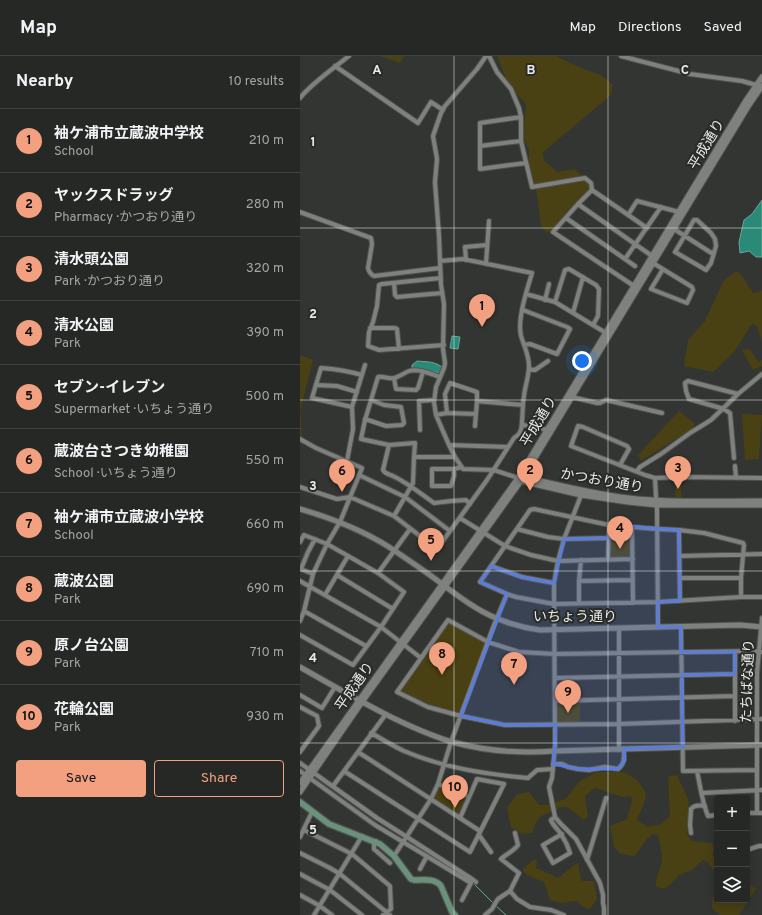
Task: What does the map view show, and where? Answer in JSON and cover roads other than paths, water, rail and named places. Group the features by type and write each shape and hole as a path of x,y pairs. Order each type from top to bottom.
{"main road":[{"path":"300,802 330,824 376,841 392,855 411,879 438,882 452,912 455,915"}],"street":[{"path":"300,98 335,66 349,56"},
{"path":"521,478 494,470 463,469 449,445 436,415 434,400 436,387 444,368 444,304 440,268 435,182 437,159 433,136 445,106 487,56 492,60 497,72 511,89 520,108 521,141 532,188 585,178 591,183 592,190 647,228"},
{"path":"621,56 684,73 742,81 760,86"},
{"path":"335,66 418,123 431,102 443,110"},
{"name":"平成通り","path":"300,792 308,777 360,701 521,478 572,397 749,105 760,86 762,77"},
{"name":"平成通り","path":"521,478 547,430 745,102 760,86"},
{"path":"521,117 480,123 480,169 526,163"},
{"path":"480,146 521,141"},
{"path":"592,190 553,232 634,286"},
{"path":"628,215 637,201 679,212"},
{"path":"578,204 652,256"},
{"path":"625,259 662,207"},
{"path":"300,212 371,238 372,244 368,268 371,275 374,276 440,268"},
{"path":"566,218 635,266"},
{"path":"694,220 698,220 715,239 716,246 714,254 711,263 706,270 675,252 684,236 694,220"},
{"path":"486,264 489,221"},
{"path":"674,229 714,254"},
{"path":"466,260 466,247 487,245"},
{"path":"300,487 337,499 350,497 394,516 437,549 521,430 523,398 529,369 528,358 520,330 526,294 532,273 466,260 440,261"},
{"path":"653,263 663,269 692,287 693,290 687,303 651,289 663,269"},
{"path":"555,302 565,270 569,269 583,277 596,285 599,289 598,316 593,325"},
{"path":"573,313 583,277"},
{"path":"441,278 379,285 377,306 369,332 368,346 379,350 444,345"},
{"path":"394,283 397,298 442,293"},
{"path":"545,300 549,284"},
{"path":"526,294 555,302 606,333"},
{"path":"523,310 570,329 557,354 530,344 524,345"},
{"path":"370,328 397,328 399,349"},
{"path":"529,369 535,370 548,361"},
{"path":"347,461 353,428 352,406 365,365"},
{"path":"352,406 312,398 321,368 336,369 362,375"},
{"path":"394,516 406,497 413,481 415,444 389,445 361,439 365,419 378,377 382,376 394,378 413,370 440,377"},
{"path":"394,378 396,389 403,388 416,390 423,372"},
{"path":"637,471 640,467 711,420 738,394 762,374"},
{"path":"734,458 730,413 724,409 689,399 685,383 688,381 738,394"},
{"path":"447,413 446,394 450,383 477,392 475,426"},
{"path":"316,385 337,386 357,392"},
{"path":"572,397 597,403 606,400 662,413"},
{"path":"365,419 386,426 402,425 404,423 401,407 384,405 371,400"},
{"path":"420,430 418,401 434,400"},
{"path":"477,401 523,405"},
{"path":"436,415 447,413 476,414"},
{"path":"522,425 547,430"},
{"path":"620,465 629,450 627,446 578,426 571,446 620,465 656,478 676,476 762,478"},
{"path":"300,439 316,448 362,468 340,522 313,574 300,621"},
{"path":"389,445 383,470 384,473 393,476 411,486 434,503 466,500 470,504"},
{"path":"449,445 508,447"},
{"path":"414,457 455,457"},
{"path":"734,466 736,478"},
{"path":"454,469 454,476 451,486 432,486 432,469 454,469 462,467"},
{"path":"359,475 406,497 450,531"},
{"name":"かつおり通り","path":"521,478 628,502 762,505"},
{"path":"656,478 658,627"},
{"path":"582,492 564,539 554,583 556,725 554,764 550,787 555,817 576,839 600,883 603,895 604,915"},
{"name":"かつおり通り","path":"656,503 762,501"},
{"name":"いちょう通り","path":"300,509 340,522 364,533 394,551 464,600 496,619 528,628 555,630 740,625 762,626"},
{"path":"741,597 741,578 744,554 743,543 704,533 609,525 532,509 516,529 480,582 508,594 554,604 634,603 762,597"},
{"path":"460,518 505,546 531,555 558,561 633,559"},
{"path":"608,560 609,525"},
{"path":"632,527 634,603"},
{"path":"378,573 410,529"},
{"path":"516,529 548,537 564,539 608,538"},
{"path":"679,530 680,601"},
{"path":"300,542 304,535 328,544 378,573 404,592 381,627 353,664 300,635"},
{"path":"313,574 301,569 315,539"},
{"path":"680,556 762,554"},
{"path":"325,595 348,556"},
{"path":"579,603 581,560"},
{"path":"491,566 522,577 554,583"},
{"path":"336,575 393,608"},
{"path":"680,578 741,578"},
{"path":"579,581 633,580"},
{"path":"300,581 381,627 421,658"},
{"path":"384,858 392,855 404,842 431,799 438,784 451,742 496,619 508,594"},
{"path":"304,611 366,646"},
{"name":"たちばな通り","path":"760,813 760,696 757,673 761,652 762,618"},
{"path":"760,720 619,724 505,725 461,716 428,707 397,692 448,620 488,642 519,652 555,654 761,652"},
{"path":"681,627 684,771 759,771"},
{"path":"554,764 562,764 570,768 589,770 605,768 618,769 625,760 619,724 619,628"},
{"path":"735,652 735,720"},
{"path":"300,666 360,701 401,722 451,742 472,746 505,751 537,752 760,745"},
{"path":"555,678 735,674"},
{"path":"300,695 322,708 335,687"},
{"path":"555,701 735,696"},
{"path":"300,707 317,716 319,726 300,752"},
{"path":"333,786 386,714"},
{"path":"371,733 403,750 444,765 480,772 528,778 537,770 553,769"},
{"path":"358,752 460,818 479,833 491,852"},
{"path":"300,763 377,818 476,882"},
{"path":"300,771 375,825 471,883 462,900"},
{"path":"344,771 470,852 504,784 478,779 460,818"},
{"path":"697,771 708,816 714,815"},
{"name":"平成通り","path":"300,783 308,777"},
{"path":"438,784 469,797"},
{"path":"702,793 760,790"},
{"path":"587,860 606,798"},
{"path":"691,834 691,809 696,806 705,806"},
{"path":"300,837 312,812"},
{"path":"555,817 551,820 552,824 562,834 568,845 570,853 553,863 543,845 562,834"},
{"path":"300,854 340,874 387,914 390,909 390,886 352,854 304,830"},
{"path":"485,915 492,909 496,902 510,891 519,873 501,859 518,846 515,833"},
{"path":"314,915 362,836"},
{"path":"376,841 374,849 390,863"},
{"path":"750,849 762,846"},
{"path":"420,869 427,856"},
{"path":"300,874 330,890 362,915"},
{"path":"510,891 517,899 530,907 551,910 564,915"},
{"path":"300,895 320,906 332,915"}],"waterway":[{"path":"473,883 494,904"},
{"path":"496,906 506,915"}],"place":[{"name":"袖ケ浦市立蔵波中学校","path":"482,327"},
{"name":"清水頭公園","path":"678,489"},
{"name":"ヤックスドラッグ","path":"530,491"},
{"name":"蔵波台さつき幼稚園","path":"342,492"},
{"name":"清水公園","path":"620,549"},
{"name":"セブン-イレブン","path":"431,561"},
{"name":"蔵波公園","path":"442,675"},
{"name":"袖ケ浦市立蔵波小学校","path":"514,685"},
{"name":"原ノ台公園","path":"568,713"},
{"name":"花輪公園","path":"455,808"}]}
